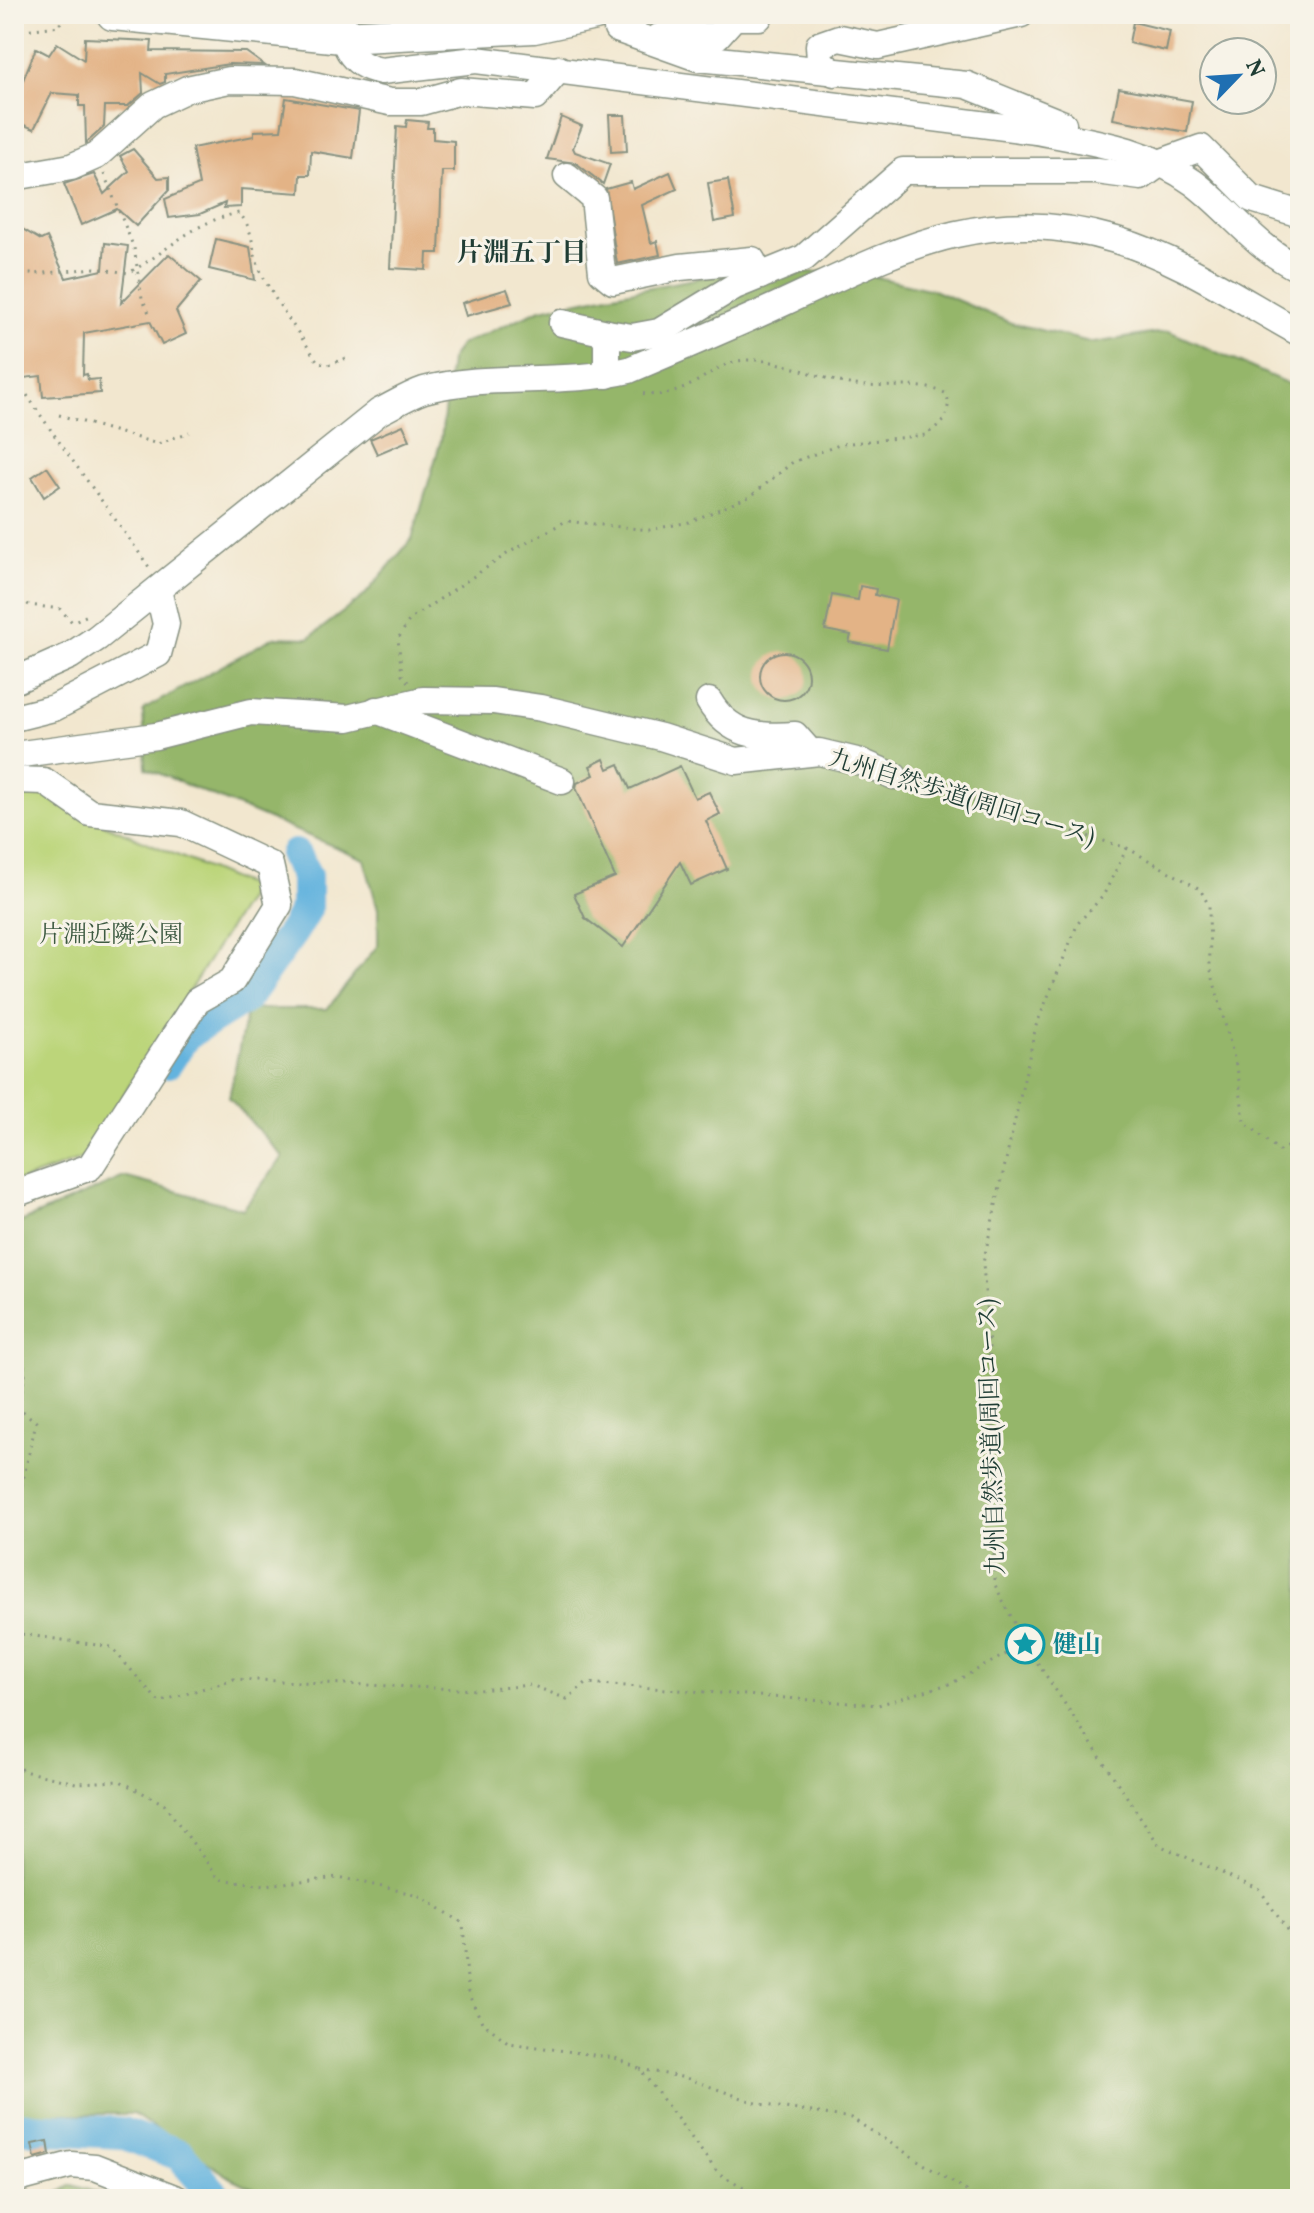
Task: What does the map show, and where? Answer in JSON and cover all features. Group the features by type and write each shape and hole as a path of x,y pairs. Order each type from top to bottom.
{"main road":[{"path":"113,14 342,25 534,27 606,21"}],"street":[{"path":"834,73 820,61 819,45 839,38 878,46 1021,14"},
{"path":"647,37 717,36 734,17 759,17"},
{"path":"606,21 698,58 967,85 1162,162 1196,185 1234,222 1300,269"},
{"path":"342,25 353,60 365,68 381,71 476,60 1036,131 1127,148"},
{"path":"14,177 71,167 96,156 153,105 204,85 229,80 295,81 336,88 368,100 421,102 461,91 535,97 559,69"},
{"path":"562,323 632,337 659,332 735,286 804,258 903,171 1097,171 1141,177 1162,162 1201,148 1252,199 1300,214"},
{"path":"567,176 594,198 602,272 613,281 680,267 752,260 760,276"},
{"path":"14,681 70,656 129,613 154,578 379,412 421,391 461,383 607,375 629,370 905,247 971,229 1024,225 1114,239 1161,255 1300,333"},
{"path":"607,333 607,375"},
{"path":"14,718 54,708 158,654 166,624 154,578"},
{"name":"九州自然歩道(周回コース)","path":"14,755 156,736 251,712 348,718 423,700 493,701 541,708 661,737 736,761 810,752 861,762 894,776"},
{"path":"709,701 718,717 743,733 795,735 810,752"},
{"path":"376,710 562,781"},
{"path":"14,780 44,781 90,813 181,823 194,829 270,865 279,905 232,981 197,1001 90,1167 14,1194"},
{"path":"14,2180 71,2165 95,2167 177,2199"}],"path":[{"path":"14,31 60,26 61,14"},
{"path":"96,156 118,202 134,248 142,298 151,317"},
{"path":"14,269 35,274 95,268 128,273 173,240 210,221 239,213 246,220 256,243 257,262 318,362 328,365 347,358"},
{"path":"423,700 402,675 398,639 410,619 510,552 566,521 649,530 689,522 751,496 793,462 842,444 926,435 945,420 949,402 945,393 933,387 865,386 763,361 743,360 730,364 688,390 644,394 615,385 607,375"},
{"path":"14,375 72,464 92,485 154,578"},
{"path":"59,415 158,444 189,432"},
{"path":"14,595 29,605 60,609 72,622 108,607 129,613"},
{"name":"九州自然歩道(周回コース)","path":"894,776 1127,848 1103,896 1078,923 1036,1026 983,1263 994,1418 994,1583 1025,1644 1159,1845 1260,1890 1300,1949"},
{"path":"1127,848 1200,889 1209,906 1210,967 1238,1073 1244,1121 1279,1151 1300,1140"},
{"path":"14,1270 25,1374 19,1408 36,1422 20,1494 14,1501"},
{"path":"14,1633 111,1647 159,1702 234,1679 479,1690 531,1685 567,1699 586,1683 878,1705 952,1683 1025,1644"},
{"path":"14,1763 23,1771 76,1783 120,1781 164,1804 219,1879 265,1885 338,1877 418,1895 463,1923 468,1993 482,2022 509,2043 615,2058 640,2069 686,2078 759,2104 851,2118 979,2199"},
{"path":"640,2069 718,2173 765,2199"}],"green space":[{"path":"850,271 933,290 1011,323 1094,343 1169,331 1300,389 1300,2199 278,2199 233,2179 133,2114 14,2114 14,1225 124,1177 243,1209 283,1157 229,1098 247,1009 327,1009 378,945 378,909 364,859 146,768 143,710 274,637 309,638 364,596 412,539 441,440 450,361 460,345 541,309 609,295 715,275"},
{"name":"片淵近隣公園","path":"40,791 85,816 254,888 84,1158 14,1183 14,799"},
{"path":"72,2185 118,2199 49,2199"}],"building":[{"path":"1133,22 1170,31 1166,51 1129,43"},
{"path":"85,38 152,41 151,51 246,52 264,65 229,64 165,74 165,82 160,84 142,73 143,93 128,106 105,106 104,127 86,143 85,106 79,106 79,95 52,93 34,129 14,121 20,102 15,100 36,48 49,55 57,43 84,60"},
{"path":"1119,88 1192,101 1187,132 1113,119"},
{"path":"286,98 359,111 353,158 311,151 310,175 301,175 300,193 241,189 241,207 224,208 225,203 200,214 169,218 165,199 199,185 192,148 254,136 254,131 281,130"},
{"path":"609,115 625,115 627,151 611,152"},
{"path":"561,117 582,126 573,148 575,152 610,164 603,184 576,163 547,159"},
{"path":"407,120 428,122 427,128 433,128 433,139 454,141 454,171 442,171 439,253 427,253 426,270 390,268 397,126 406,127"},
{"path":"133,149 158,178 169,177 169,190 136,226 117,209 81,225 64,184 94,174 104,194 129,171 120,156"},
{"path":"670,172 677,189 642,205 651,243 657,241 660,255 617,264 606,189 631,182 633,189"},
{"path":"728,180 735,218 714,222 708,183"},
{"path":"14,224 41,240 47,237 66,278 103,270 105,243 128,246 121,303 169,254 201,281 176,311 186,334 162,345 150,321 84,333 83,375 87,374 88,380 99,379 100,393 43,397 41,376 14,379"},
{"path":"216,239 250,247 255,280 209,269"},
{"path":"507,289 512,303 466,316 462,303"},
{"path":"403,425 410,440 377,454 370,439"},
{"path":"47,467 60,486 44,497 32,477"},
{"path":"860,586 876,589 875,595 896,600 887,649 849,642 851,635 825,630 832,595 858,600"},
{"path":"784,652 801,659 808,676 801,693 784,700 767,693 760,676 767,659"},
{"path":"604,759 608,769 619,764 630,789 680,766 695,798 709,792 720,814 706,821 727,869 691,885 680,862 623,947 585,918 574,894 615,877 576,788 577,783 594,775 590,766"},
{"path":"48,2141 50,2154 35,2158 32,2144"}],"waterway":[{"path":"167,1063 185,1035 245,998 293,931 306,908 306,876 295,855"},
{"path":"14,2127 122,2133 180,2155 218,2199"},
{"path":"217,2194 223,2199"}],"place":[{"name":"健山","path":"1025,1644"}],"district":[{"name":"片淵五丁目","path":"522,252"}]}
